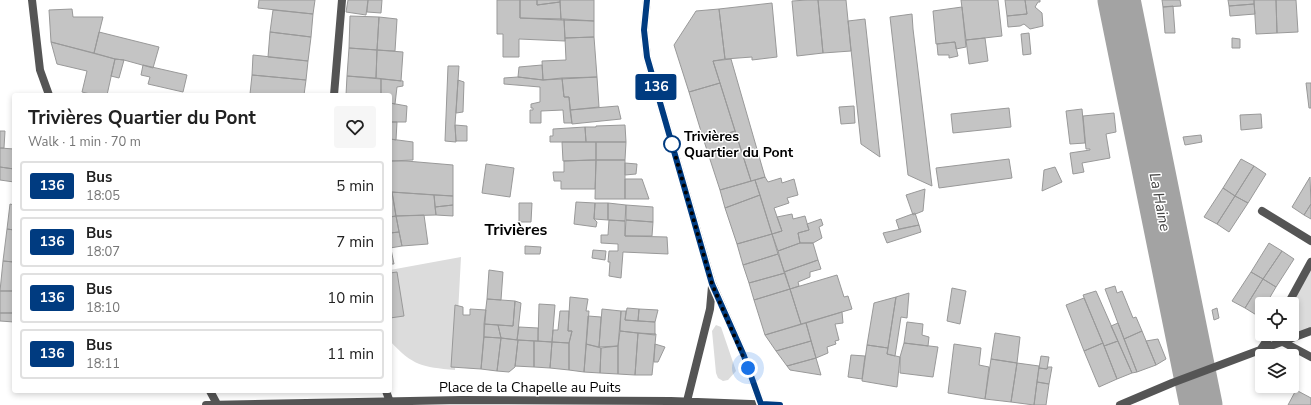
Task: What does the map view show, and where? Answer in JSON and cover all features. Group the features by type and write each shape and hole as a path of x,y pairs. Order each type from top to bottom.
{"street":[{"path":"32,0 40,70 49,93"},
{"path":"334,93 342,0"},
{"path":"647,0 644,30 647,57 712,284 744,356 761,404"},
{"path":"1262,212 1311,241"},
{"path":"1292,297 1311,262"},
{"path":"687,401 710,309 712,284"},
{"path":"1261,349 1311,331"},
{"path":"1261,349 1266,341"},
{"path":"1283,342 1311,357"},
{"path":"1120,405 1172,383 1255,351"},
{"path":"211,393 217,404"},
{"path":"387,393 390,402"},
{"name":"Place de la Chapelle au Puits","path":"206,405 462,400 624,403 687,401 779,405"}],"shaded area":[{"path":"461,257 455,370 434,368 419,364 405,356 392,343 392,270"},
{"path":"1311,268 1311,331 1299,336 1299,297 1296,297"},
{"path":"716,325 721,327 736,371 728,380 723,381 718,378 716,373 712,331"}],"building":[{"path":"259,0 315,0 313,14 258,8"},
{"path":"348,0 368,0 366,15 346,12"},
{"path":"368,0 382,0 381,13 367,12"},
{"path":"497,0 520,0 520,18 564,19 565,41 519,39 519,57 503,57 503,34 497,34"},
{"path":"520,0 537,0 537,5 560,2 561,20 520,18"},
{"path":"537,0 560,0 560,2 537,5"},
{"path":"560,0 594,0 594,21 561,20"},
{"path":"818,0 823,53 797,56 792,1"},
{"path":"818,0 846,0 851,51 823,53"},
{"path":"961,0 998,0 1002,36 966,40"},
{"path":"1005,0 1025,0 1027,14 1007,16"},
{"path":"1025,0 1040,0 1035,7 1042,13 1043,26 1030,29 1024,24 1020,26 1008,27 1007,16 1027,14"},
{"path":"1162,0 1180,0 1181,6 1163,7"},
{"path":"1228,0 1254,0 1254,4 1229,6"},
{"path":"1254,0 1276,0 1277,33 1256,34"},
{"path":"1276,0 1296,0 1298,32 1277,33"},
{"path":"772,3 777,57 752,60 752,57 725,59 719,9"},
{"path":"1254,4 1255,14 1230,16 1229,6"},
{"path":"1173,6 1175,33 1165,33 1163,7"},
{"path":"962,7 966,47 956,49 955,42 936,44 933,11"},
{"path":"72,9 73,17 103,17 94,53 51,42 49,10"},
{"path":"719,9 725,59 713,61 720,83 689,92 674,45 696,11"},
{"path":"273,10 313,14 311,37 270,32"},
{"path":"912,14 932,186 908,175 890,17"},
{"path":"350,16 379,17 377,50 349,48"},
{"path":"379,17 397,19 395,51 377,50"},
{"path":"564,19 594,21 594,37 565,38"},
{"path":"865,19 880,157 861,144 848,21"},
{"path":"99,32 159,47 153,68 94,53"},
{"path":"270,32 311,37 308,61 268,57"},
{"path":"1029,33 1031,54 1023,55 1021,34"},
{"path":"594,37 597,77 543,80 542,61 566,60 565,38"},
{"path":"985,38 988,61 969,64 966,40"},
{"path":"1232,38 1240,39 1240,48 1232,48"},
{"path":"51,42 115,59 107,93 82,92 87,71 57,64"},
{"path":"955,42 958,56 949,58 949,55 938,55 937,44"},
{"path":"349,48 377,50 376,78 347,76"},
{"path":"377,50 403,52 401,81 376,78"},
{"path":"253,55 308,61 306,80 252,75"},
{"path":"115,59 124,60 119,78 111,76"},
{"path":"731,59 765,177 751,181 713,61"},
{"path":"143,65 187,75 183,92 148,84 150,77 141,75"},
{"path":"542,65 543,80 518,77 519,67"},
{"path":"448,66 459,66 455,125 456,142 445,141"},
{"path":"252,75 306,80 304,93 250,93"},
{"path":"347,76 381,79 381,93 346,93"},
{"path":"518,77 543,80 562,78 564,97 569,97 572,123 564,123 563,110 541,111 541,123 530,123 530,110 533,110 533,108 531,108 531,104 540,102 540,87 504,84 504,78"},
{"path":"597,77 599,107 570,110 569,97 564,97 562,78"},
{"path":"381,79 403,81 403,86 397,87 395,104 392,103 392,93 381,93"},
{"path":"458,80 464,82 463,112 456,113"},
{"path":"720,83 735,131 704,141 689,92"},
{"path":"1306,83 1311,83 1311,108 1309,108"},
{"path":"392,103 407,106 406,122 392,122"},
{"path":"618,106 621,119 572,124 570,110"},
{"path":"854,106 855,123 841,124 839,107"},
{"path":"1009,108 1011,127 953,133 951,114"},
{"path":"1082,109 1085,143 1070,144 1066,111"},
{"path":"1114,113 1116,132 1106,134 1110,158 1082,163 1084,172 1073,174 1070,153 1090,150 1086,149 1083,116"},
{"path":"1261,114 1262,128 1241,130 1240,115"},
{"path":"392,122 397,122 396,140 392,139"},
{"path":"455,125 467,126 467,141 456,141"},
{"path":"625,125 626,142 586,142 585,127"},
{"path":"585,127 586,142 550,142 550,136 553,136 553,129"},
{"path":"0,131 5,131 4,148 0,148"},
{"path":"735,131 751,181 720,190 704,141"},
{"path":"1201,135 1202,142 1185,145 1183,137"},
{"path":"392,139 413,142 413,160 392,161"},
{"path":"562,142 596,142 596,160 563,161"},
{"path":"596,142 626,142 625,160 596,160"},
{"path":"0,148 12,149 12,169 0,167"},
{"path":"1009,159 1012,178 939,188 936,168"},
{"path":"1241,159 1254,166 1235,196 1223,188"},
{"path":"596,160 595,189 561,189 561,181 554,181 553,172 564,172 564,161"},
{"path":"596,160 625,160 625,199 595,199"},
{"path":"392,161 453,165 453,196 392,192"},
{"path":"625,163 637,164 636,174 625,175"},
{"path":"486,164 514,168 510,197 482,193"},
{"path":"1254,166 1266,174 1248,203 1235,196"},
{"path":"0,167 12,169 12,182 0,180"},
{"path":"1055,167 1062,182 1042,191 1044,170"},
{"path":"765,177 768,182 781,178 782,183 794,179 798,195 787,198 789,203 774,208 782,231 772,234 755,180"},
{"path":"1310,177 1311,204 1304,215 1292,207"},
{"path":"625,179 642,179 649,199 625,199"},
{"path":"755,180 760,195 725,208 720,190"},
{"path":"1223,188 1235,196 1217,224 1204,217"},
{"path":"925,189 923,211 913,215 906,195"},
{"path":"392,192 396,216 392,217"},
{"path":"392,192 434,195 436,215 396,216"},
{"path":"434,195 453,196 453,205 435,207"},
{"path":"760,195 772,234 737,244 725,208"},
{"path":"1235,196 1248,203 1229,232 1217,224"},
{"path":"576,202 595,203 594,219 597,222 596,227 574,224"},
{"path":"519,203 532,203 531,222 519,222"},
{"path":"595,203 608,203 608,220 594,219"},
{"path":"608,203 626,205 625,221 608,220"},
{"path":"10,204 12,204 12,230 7,229"},
{"path":"1311,204 1311,219 1304,215"},
{"path":"453,205 453,216 436,215 435,207"},
{"path":"626,205 653,207 653,222 626,220"},
{"path":"915,213 919,225 899,229 896,220"},
{"path":"792,214 793,219 805,216 809,230 798,233 800,243 778,251 772,234 782,231 777,217"},
{"path":"424,215 428,244 402,246 396,216"},
{"path":"396,216 399,232 392,233 392,217"},
{"path":"821,219 823,225 819,227 822,238 813,243 800,243 798,233 809,230 807,224"},
{"path":"609,220 625,221 625,236 667,237 668,254 623,252 621,278 609,276 609,251 618,251 618,244 601,243 601,235 608,235"},
{"path":"626,220 653,222 652,236 625,236"},
{"path":"919,225 921,232 887,243 883,233"},
{"path":"7,229 12,230 12,262 3,261"},
{"path":"399,232 402,246 392,248 392,233"},
{"path":"772,234 778,254 743,265 737,244"},
{"path":"800,243 813,243 818,260 784,272 778,251"},
{"path":"1269,243 1282,251 1263,279 1251,272"},
{"path":"525,246 541,247 540,254 525,254"},
{"path":"593,250 606,251 605,260 592,258"},
{"path":"1282,251 1294,259 1276,287 1263,279"},
{"path":"778,254 785,273 749,283 743,265"},
{"path":"818,260 821,269 810,272 810,277 798,282 799,286 790,289 784,272"},
{"path":"3,261 12,262 12,291 0,291"},
{"path":"489,270 503,272 501,300 487,299"},
{"path":"397,272 404,316 392,318 392,273"},
{"path":"1251,272 1263,279 1245,308 1232,301"},
{"path":"785,273 790,289 754,300 749,283"},
{"path":"837,275 844,297 848,296 852,309 801,324 790,289"},
{"path":"1263,279 1276,287 1270,297 1255,297 1255,314 1245,308"},
{"path":"1115,286 1117,293 1122,291 1133,318 1136,317 1142,331 1124,339 1105,289"},
{"path":"952,288 966,291 960,324 947,321"},
{"path":"790,289 801,324 765,335 754,300"},
{"path":"0,291 12,291 12,313 0,313"},
{"path":"1096,291 1118,341 1104,346 1083,295"},
{"path":"909,293 907,318 901,317 895,356 887,354 896,297"},
{"path":"570,297 588,299 586,311 589,311 584,372 569,370 569,343 572,331 568,331"},
{"path":"896,297 888,348 867,345 874,303"},
{"path":"1084,298 1103,343 1084,351 1066,305"},
{"path":"487,299 515,301 513,326 484,324"},
{"path":"515,301 521,303 517,340 501,338 498,325 513,326"},
{"path":"539,304 555,305 552,342 538,341"},
{"path":"455,305 463,307 463,315 470,315 470,309 486,310 481,369 451,367"},
{"path":"627,308 639,309 638,321 625,320"},
{"path":"1217,308 1219,318 1214,320 1212,310"},
{"path":"602,309 621,311 618,346 599,347"},
{"path":"639,309 658,310 655,322 638,321"},
{"path":"560,311 569,311 568,331 572,331 569,343 552,342 553,330 558,330"},
{"path":"621,311 626,311 625,320 655,322 655,335 620,331"},
{"path":"842,312 843,323 835,324 839,340 835,341 836,344 827,347 828,353 816,358 806,323"},
{"path":"0,313 12,313 12,322 0,321"},
{"path":"588,316 601,317 599,347 586,344"},
{"path":"907,322 923,324 922,335 929,337 928,346 904,343"},
{"path":"806,323 811,341 776,351 765,335"},
{"path":"1118,323 1137,372 1132,373 1111,326"},
{"path":"484,324 498,325 501,338 484,337"},
{"path":"519,327 538,328 538,341 517,340"},
{"path":"620,331 638,333 635,375 618,374 618,346"},
{"path":"1142,331 1156,365 1137,372 1124,339"},
{"path":"638,333 656,334 652,375 635,375"},
{"path":"995,333 1020,337 1017,363 991,359"},
{"path":"484,337 501,338 497,371 481,369"},
{"path":"501,338 518,340 515,367 509,372 497,371"},
{"path":"1158,339 1166,359 1156,365 1146,341"},
{"path":"518,340 534,341 534,367 515,366"},
{"path":"534,341 552,342 550,368 534,367"},
{"path":"811,341 816,358 787,366 776,351"},
{"path":"1118,341 1132,373 1117,379 1104,346"},
{"path":"552,342 569,343 569,370 550,368"},
{"path":"904,343 938,347 933,377 900,373 900,357"},
{"path":"1103,343 1117,379 1099,387 1084,351"},
{"path":"586,344 601,348 600,373 584,372"},
{"path":"655,344 665,347 658,362 654,362"},
{"path":"954,344 981,348 979,365 989,367 985,399 948,393"},
{"path":"867,345 888,348 887,354 900,357 897,387 862,381"},
{"path":"618,346 618,374 600,373 601,348"},
{"path":"851,355 865,356 862,379 848,377"},
{"path":"1041,356 1049,357 1047,369 1039,368"},
{"path":"816,358 821,375 790,370 787,366"},
{"path":"991,359 1017,363 1011,402 985,399"},
{"path":"1017,363 1039,366 1034,405 1011,402"},
{"path":"1048,367 1052,367 1049,384 1037,382 1039,368 1047,369"},
{"path":"1037,382 1049,384 1046,405 1034,405"},
{"path":"1299,392 1311,398 1311,405 1288,405 1294,393 1299,393"}],"waterway":[{"name":"La Haine","path":"1119,0 1201,405"}],"bus line":[{"name":"136","path":"647,0 644,30 647,57 712,284 744,356 761,404 780,405"}],"place":[{"name":"Trivières Quartier du Pont","path":"672,144"}],"district":[{"name":"Trivières","path":"516,230"}],"route":[{"path":"672,144 712,284 748,368"}]}
